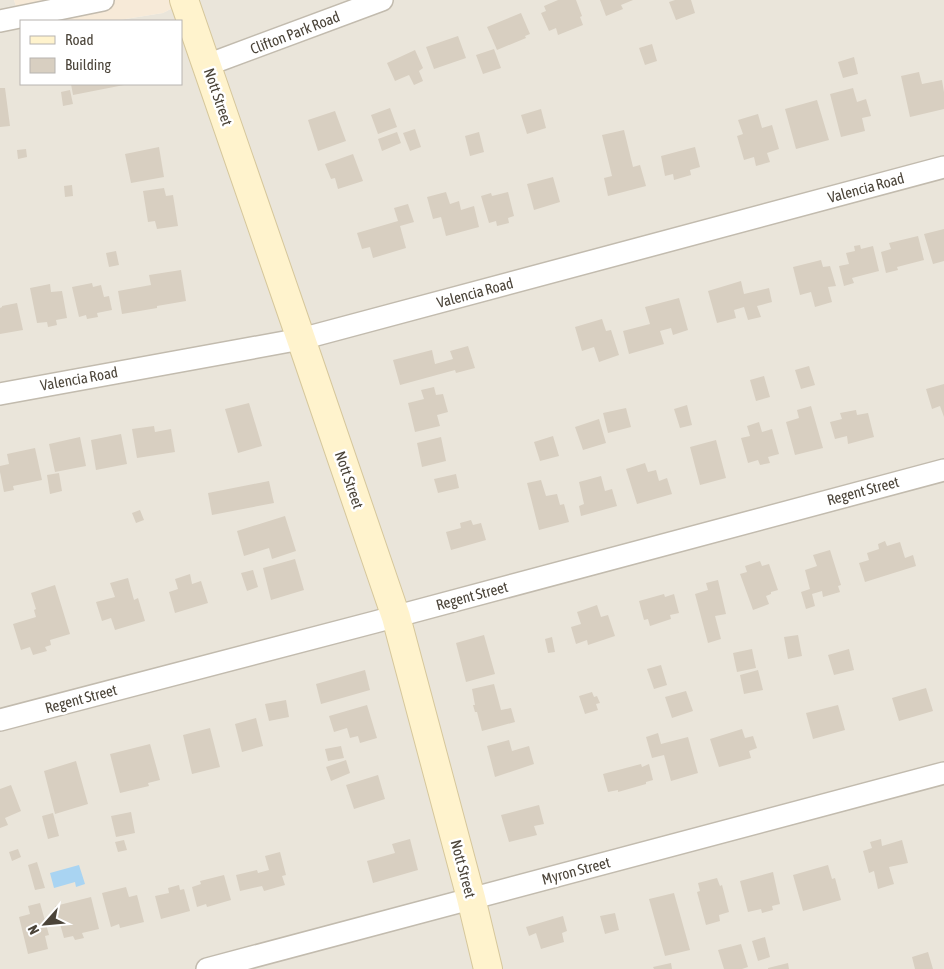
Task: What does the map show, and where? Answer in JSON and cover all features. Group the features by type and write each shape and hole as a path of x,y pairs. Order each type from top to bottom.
{"main road":[{"name":"Nott Street","path":"184,0 396,617 472,898 488,969"}],"street":[{"path":"0,21 51,5 103,0"},
{"name":"Clifton Park Road","path":"207,66 382,0"},
{"name":"Valencia Road","path":"0,394 301,339 944,167"},
{"name":"Regent Street","path":"0,720 396,617 944,470"},
{"name":"Myron Street","path":"207,969 944,773"}],"shaded area":[{"path":"0,0 14,0 20,20 20,85 182,85 182,20 119,20 163,13 188,0 944,0 944,969 0,969"},
{"path":"14,0 188,0 163,13 119,20 20,20"}],"water":[{"path":"79,865 85,884 76,887 75,882 54,888 50,873"}],"building":[{"path":"558,0 576,0 583,25 558,35 556,28 549,31 541,13 546,11 544,6"},
{"path":"600,0 633,0 621,5 623,9 606,16"},
{"path":"691,0 695,13 676,20 669,2"},
{"path":"521,13 530,34 525,36 526,38 497,50 487,27"},
{"path":"458,36 466,58 434,69 426,47"},
{"path":"652,44 657,61 645,65 639,48"},
{"path":"494,49 501,68 483,74 476,55"},
{"path":"415,50 423,68 419,71 423,81 414,85 409,75 395,81 387,63"},
{"path":"854,57 858,74 843,78 838,62"},
{"path":"919,72 922,84 942,80 944,109 910,117 901,76"},
{"path":"71,85 124,85 73,95"},
{"path":"0,88 5,88 10,126 0,127"},
{"path":"853,88 857,102 866,99 871,116 862,118 865,131 841,137 830,94"},
{"path":"70,90 73,104 63,106 61,92"},
{"path":"817,100 829,140 796,149 785,109"},
{"path":"390,108 397,127 378,134 371,115"},
{"path":"541,109 546,128 527,134 521,115"},
{"path":"335,111 346,141 318,151 308,120"},
{"path":"758,114 762,128 772,125 779,149 767,153 770,162 756,166 754,157 744,160 737,136 743,134 738,120"},
{"path":"415,129 421,147 410,151 403,133"},
{"path":"624,130 633,167 640,165 646,186 608,196 604,178 612,176 602,135"},
{"path":"397,132 401,143 382,151 378,139"},
{"path":"479,132 484,152 470,156 465,136"},
{"path":"159,147 164,177 131,183 125,154"},
{"path":"695,147 700,167 690,170 691,175 674,180 673,174 665,176 661,156"},
{"path":"26,149 27,157 18,159 17,150"},
{"path":"353,154 363,181 338,189 335,178 331,179 325,164"},
{"path":"553,177 560,202 534,210 527,184"},
{"path":"72,185 73,196 65,197 64,186"},
{"path":"164,188 166,196 173,195 178,226 157,229 155,221 148,222 143,191"},
{"path":"446,192 450,204 459,201 461,210 474,206 479,227 446,236 441,217 433,219 427,197"},
{"path":"508,192 514,216 508,218 509,223 497,226 496,221 489,223 481,196 491,193 492,196"},
{"path":"408,204 414,222 400,226 406,248 373,258 370,247 362,249 357,233 398,221 394,208"},
{"path":"944,229 944,261 933,264 924,234"},
{"path":"918,236 924,260 897,267 898,270 886,273 881,252 891,249 889,243"},
{"path":"860,245 861,249 873,246 879,271 852,278 854,283 844,286 839,266 849,264 846,253 855,251 854,246"},
{"path":"116,251 119,265 109,267 106,253"},
{"path":"821,260 823,267 830,266 836,286 828,287 832,302 815,307 811,292 800,295 793,267"},
{"path":"181,270 186,301 122,314 118,291 151,285 149,275"},
{"path":"741,281 744,294 769,288 772,302 757,306 761,317 748,320 744,307 734,310 736,318 717,323 708,291"},
{"path":"92,283 93,287 101,285 104,297 109,296 112,310 97,313 98,317 87,319 86,315 79,317 72,287"},
{"path":"50,284 51,292 62,291 67,318 56,320 57,325 48,327 47,322 37,323 30,288"},
{"path":"679,298 688,330 673,335 671,328 660,331 664,344 629,354 623,331 650,324 645,307"},
{"path":"17,303 23,330 0,334 0,308"},
{"path":"602,319 606,331 611,330 619,355 599,362 594,347 582,351 575,327"},
{"path":"468,346 475,368 456,373 455,370 400,385 393,360 432,350 435,364 453,359 450,351"},
{"path":"809,366 815,385 801,389 795,370"},
{"path":"764,376 770,397 756,401 750,380"},
{"path":"944,384 944,417 940,406 932,409 926,389"},
{"path":"434,387 436,395 443,394 448,412 437,415 440,426 415,432 408,403 424,399 421,390"},
{"path":"249,403 262,446 238,453 225,409"},
{"path":"687,405 692,425 680,428 674,409"},
{"path":"811,406 823,448 795,455 786,422 799,418 797,410"},
{"path":"626,408 631,427 608,433 603,413"},
{"path":"856,410 857,415 868,413 874,437 848,444 847,436 835,439 830,422 842,419 840,413"},
{"path":"599,419 606,443 583,450 575,427"},
{"path":"759,422 762,432 772,429 779,454 768,457 770,463 760,465 758,460 748,463 741,438 750,436 747,426"},
{"path":"154,426 155,432 171,429 175,452 137,458 132,429"},
{"path":"121,434 127,464 96,470 91,440"},
{"path":"553,436 559,456 540,461 534,442"},
{"path":"80,437 86,466 55,472 49,444"},
{"path":"441,437 446,461 422,467 417,443"},
{"path":"716,440 726,478 700,485 690,447"},
{"path":"35,448 42,480 13,486 14,490 4,492 0,466 9,464 7,454"},
{"path":"645,463 648,472 656,470 659,481 667,478 672,494 637,504 626,469"},
{"path":"59,473 62,491 50,494 47,475"},
{"path":"456,474 459,488 438,493 434,479"},
{"path":"601,476 605,491 612,489 617,506 581,516 579,506 584,504 579,482"},
{"path":"541,480 546,496 557,494 560,505 564,504 569,522 539,530 527,483"},
{"path":"269,481 274,503 212,515 208,493"},
{"path":"140,510 144,520 136,523 132,513"},
{"path":"285,516 296,551 272,559 269,548 244,556 237,531"},
{"path":"471,520 473,525 481,523 486,540 451,550 446,532 461,528 460,523"},
{"path":"885,541 887,546 900,542 905,558 913,555 916,566 865,582 859,563 869,560 867,553 879,549 878,544"},
{"path":"830,550 841,585 838,586 840,592 823,597 822,591 812,594 815,606 806,609 801,592 810,589 805,570 817,566 813,555"},
{"path":"295,559 304,590 271,600 263,568"},
{"path":"760,561 762,566 769,564 778,590 766,596 769,604 753,610 740,574 747,572 745,566"},
{"path":"253,570 258,587 247,591 241,573"},
{"path":"190,574 192,584 201,581 208,603 175,613 169,592 178,589 175,579"},
{"path":"128,578 134,600 138,598 145,621 115,630 111,618 102,621 96,602 115,597 110,583"},
{"path":"718,580 726,614 715,616 721,639 708,643 695,594 708,590 706,583"},
{"path":"55,585 70,634 50,640 51,645 45,647 47,651 33,655 30,647 21,650 13,624 36,617 34,610 36,609 31,593"},
{"path":"664,594 665,597 674,594 679,613 670,615 671,619 650,626 648,619 644,620 639,601"},
{"path":"597,605 601,617 608,615 615,636 588,645 587,640 576,644 571,627 581,624 577,612"},
{"path":"484,635 495,674 466,682 456,643"},
{"path":"798,635 802,656 788,659 784,637"},
{"path":"552,637 555,652 548,653 545,639"},
{"path":"752,649 756,668 737,672 733,653"},
{"path":"849,649 854,670 834,675 828,655"},
{"path":"661,665 667,685 654,689 647,669"},
{"path":"365,670 370,690 321,704 316,684"},
{"path":"758,670 763,690 744,694 740,675"},
{"path":"494,684 501,710 511,708 515,722 482,731 473,705 475,705 472,689"},
{"path":"926,688 933,711 899,721 892,698"},
{"path":"686,691 693,711 672,718 665,697"},
{"path":"592,692 594,697 597,696 600,703 596,704 598,710 585,714 579,696"},
{"path":"286,700 289,717 269,721 265,704"},
{"path":"367,705 377,738 360,743 358,736 350,738 347,728 334,732 329,716"},
{"path":"838,705 845,730 813,739 806,713"},
{"path":"256,718 263,746 242,752 235,724"},
{"path":"210,728 220,767 192,774 183,735"},
{"path":"742,729 745,738 753,736 757,748 749,751 751,758 719,767 710,739"},
{"path":"658,733 661,744 688,737 698,773 671,781 664,755 652,758 646,737"},
{"path":"509,740 512,751 529,746 534,764 495,777 487,746"},
{"path":"150,744 160,780 148,783 149,786 120,793 110,754"},
{"path":"341,746 344,758 328,761 325,749"},
{"path":"346,760 350,773 331,781 326,767"},
{"path":"76,761 88,804 55,814 44,771"},
{"path":"641,764 642,767 649,764 653,780 646,782 646,784 618,792 618,790 608,792 603,774"},
{"path":"378,775 385,799 354,809 346,785"},
{"path":"11,785 21,811 5,818 8,825 0,828 0,789"},
{"path":"539,805 544,824 534,826 537,835 509,842 501,815"},
{"path":"131,812 135,833 116,837 111,816"},
{"path":"53,813 59,836 48,839 42,816"},
{"path":"410,839 418,870 373,883 367,861 395,853 392,844"},
{"path":"881,839 882,846 902,840 908,863 889,867 894,884 878,889 874,871 869,873 863,851 872,848 870,842"},
{"path":"124,840 127,850 118,852 115,842"},
{"path":"18,849 21,857 12,861 9,852"},
{"path":"280,852 286,875 282,876 285,885 264,891 262,886 240,891 236,875 257,870 258,873 269,870 265,856"},
{"path":"37,862 45,888 35,890 28,865"},
{"path":"828,865 832,879 835,878 841,900 803,911 793,875"},
{"path":"773,872 780,904 772,906 773,910 762,913 761,909 748,912 740,881"},
{"path":"224,875 231,900 207,907 206,904 197,907 192,887 201,884 200,881"},
{"path":"717,878 720,886 722,885 729,912 719,915 720,921 706,925 697,892 700,891 698,883"},
{"path":"179,885 180,890 184,889 190,911 161,919 155,896 169,893 168,888"},
{"path":"126,887 129,897 137,895 144,922 120,928 119,924 111,927 102,893"},
{"path":"674,893 690,950 665,956 649,899"},
{"path":"91,897 99,929 82,933 84,938 75,940 73,936 64,938 55,906"},
{"path":"40,903 49,935 45,936 48,949 28,954 19,917 30,914 28,906"},
{"path":"615,913 619,930 605,934 600,916"},
{"path":"563,916 567,931 562,933 564,942 541,949 536,933 529,936 526,927"},
{"path":"765,937 770,957 758,961 752,941"},
{"path":"741,944 748,967 724,969 718,950"},
{"path":"928,952 933,969 915,969 912,957"},
{"path":"671,963 672,969 654,969 653,967"},
{"path":"788,963 789,969 768,969 768,968"}]}
